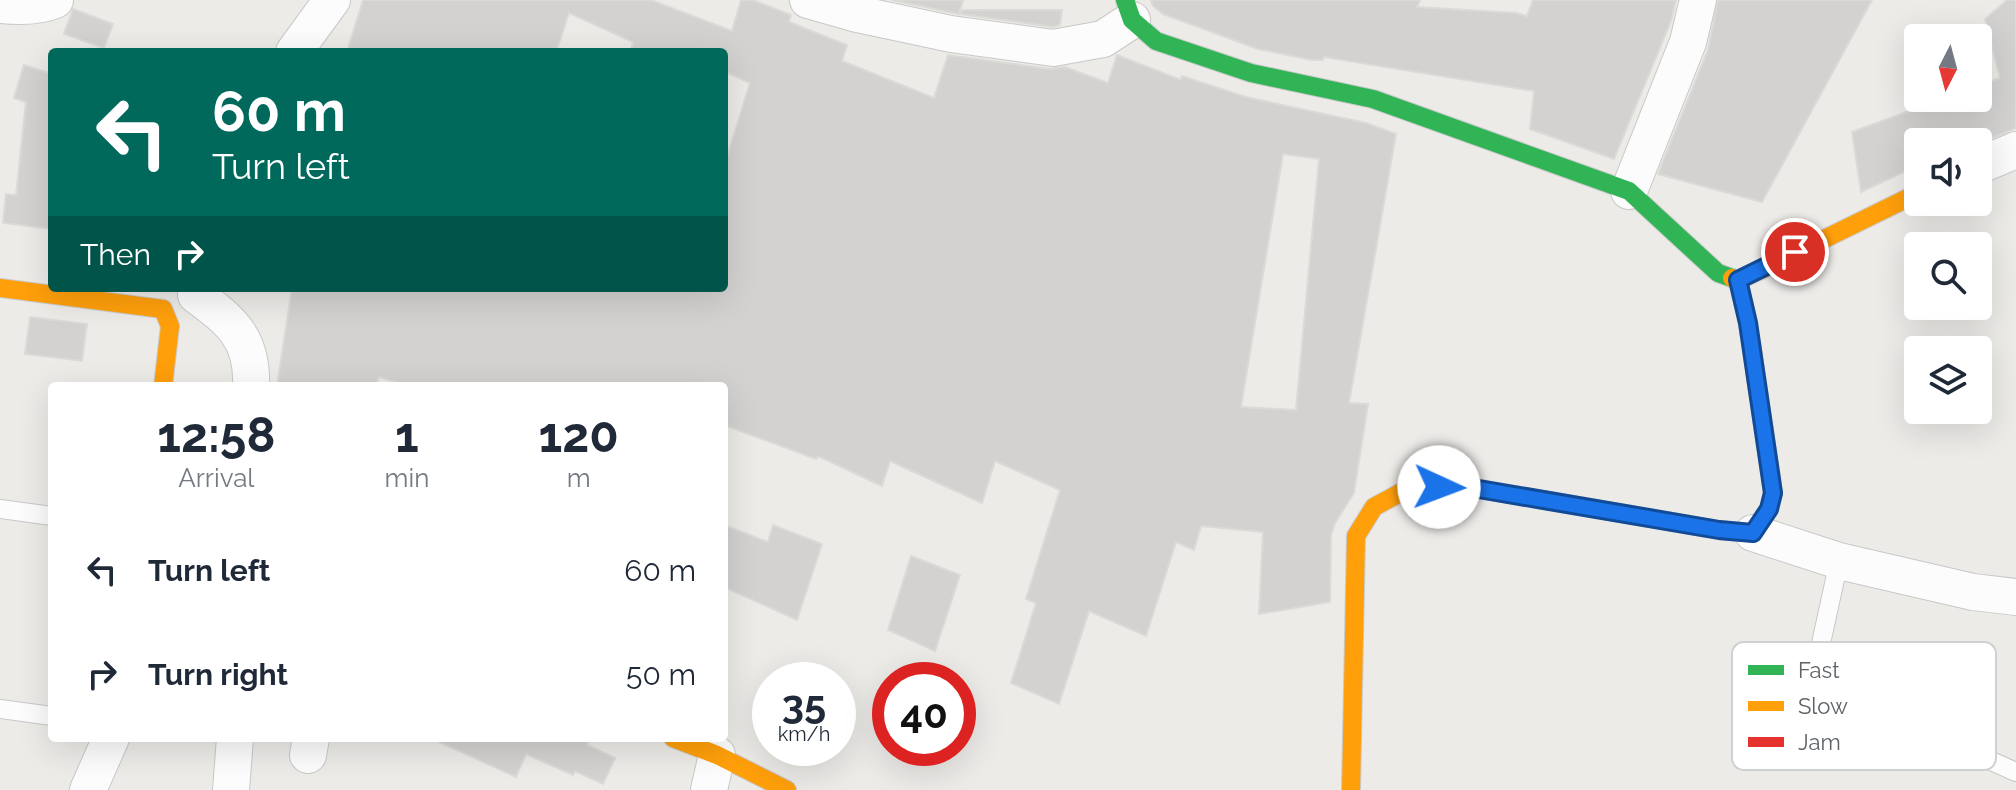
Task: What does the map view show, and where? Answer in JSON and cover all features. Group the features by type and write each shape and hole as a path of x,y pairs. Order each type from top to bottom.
{"street":[{"path":"0,5 14,7 46,4 55,0"},
{"path":"297,48 332,0"},
{"path":"808,0 951,34 1053,48 1103,39 1128,10 1156,41 1196,56 1251,73 1373,99 1629,191 1718,273 1738,280 1904,199"},
{"path":"1629,191 1688,42 1698,0"},
{"path":"1992,160 2016,150"},
{"path":"1738,280 1748,323 1773,493 1769,509 1753,533"},
{"path":"0,288 163,309 199,292 230,320 246,345 251,382"},
{"path":"163,309 170,326 163,382"},
{"path":"1351,790 1356,536 1374,507 1411,487 1467,487 1719,530 1753,533 1839,561 1973,592 2016,597"},
{"path":"88,790 109,742"},
{"path":"231,790 235,742"},
{"path":"683,742 787,790"},
{"path":"709,790 717,755"}],"lane":[{"path":"0,509 48,515"},
{"path":"1821,642 1839,561"},
{"path":"0,709 48,715"},
{"path":"1996,763 2016,772"}],"building":[{"path":"363,0 651,0 732,31 741,0 753,0 791,15 789,22 847,45 842,61 934,98 948,55 1050,69 1065,67 1108,83 1117,55 1181,80 1182,76 1246,97 1366,123 1396,134 1349,403 1368,404 1354,493 1331,535 1330,602 1259,614 1263,532 1201,526 1194,550 1176,542 1146,636 1089,611 1059,704 1011,683 1036,603 1026,599 1060,490 995,461 982,503 890,461 882,486 818,456 816,459 728,426 728,382 396,382 379,377 377,382 278,382 291,292 728,292 728,154 750,83 728,73 728,48 631,48 633,42 569,13 557,48 348,48","holes":["1283,154 1319,159 1296,410 1241,407"]},
{"path":"892,0 963,0 959,14"},
{"path":"1151,0 1420,0 1417,7 1527,16 1533,0 1676,0 1671,21 1614,159 1530,129 1534,91 1324,57 1323,60 1312,60 1258,49 1163,14"},
{"path":"1718,0 1872,0 1762,202 1658,174 1708,50"},
{"path":"2007,0 2016,0 2016,128 1992,138 1992,128 1904,128 1904,172 1861,192 1852,132 1907,112 1992,112 1992,81 2000,78 1992,47 1992,24 1986,24 1985,19"},
{"path":"73,9 113,24 104,48 64,34"},
{"path":"962,10 1062,10 1060,25 1053,27 960,14"},
{"path":"24,65 48,73 48,229 3,223 6,194 16,195 26,102 14,98"},
{"path":"30,317 87,324 82,361 25,354"},
{"path":"773,525 822,544 797,620 728,589 728,527 768,542"},
{"path":"911,556 960,575 935,651 888,630"},
{"path":"440,742 588,742 587,745 615,758 603,784 575,771 573,775 526,754 516,777"}],"traffic: fast":[{"path":"1125,0 1132,20 1156,41 1251,73 1373,99 1629,191 1718,273 1732,278"}],"traffic: slow":[{"path":"1732,278 1738,280 1761,270 1904,200"},
{"path":"0,288 163,309 170,326 163,382"},
{"path":"1351,790 1356,536 1374,507 1411,487 1486,490"},
{"path":"683,742 787,790"}],"traffic: jam":[{"path":"1486,490 1719,530 1753,533 1769,509 1773,493 1748,323 1738,280"}],"route":[{"path":"1439,487 1467,487 1719,530 1753,533 1769,509 1773,493 1748,323 1738,280 1795,252"}]}
